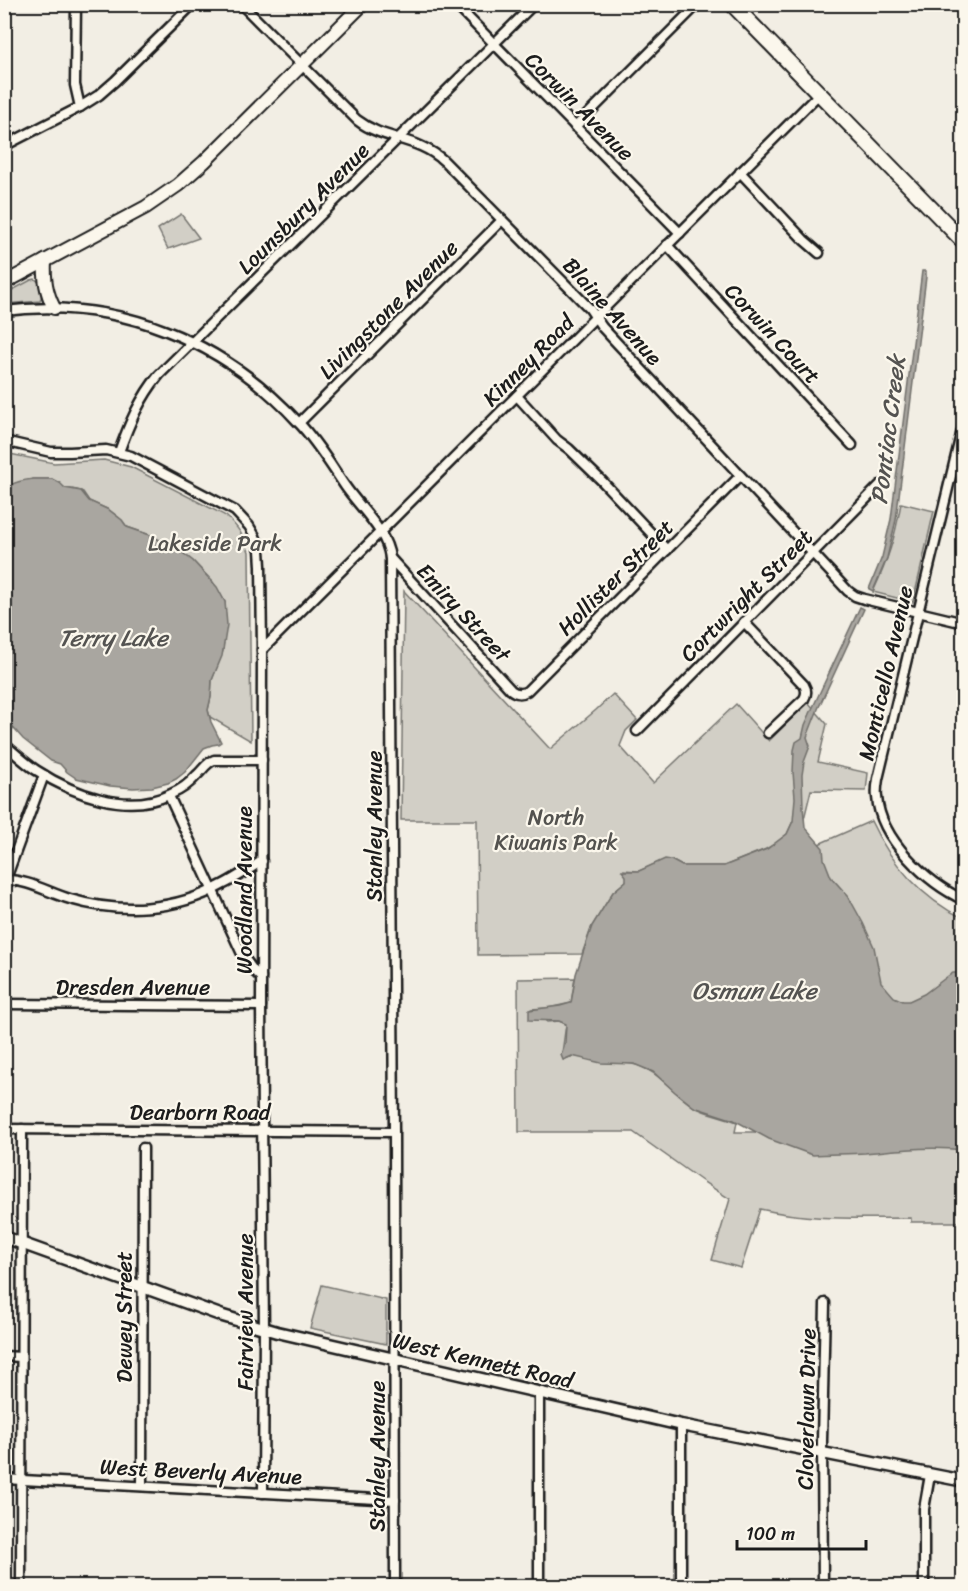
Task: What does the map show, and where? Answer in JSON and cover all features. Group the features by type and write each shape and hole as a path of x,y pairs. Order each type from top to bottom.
{"main road":[{"path":"4,283 140,210 178,185 363,4"},
{"path":"732,4 963,242"},
{"path":"45,261 45,287 54,308"}],"street":[{"path":"76,4 75,85 80,107"},
{"path":"4,146 80,107 107,88 193,4"},
{"name":"Blaine Avenue","path":"241,4 357,120 375,131 422,146 440,157 590,309 602,327 848,591 855,596 963,623"},
{"name":"Corwin Avenue","path":"454,4 680,233"},
{"name":"Lounsbury Avenue","path":"119,452 130,420 159,375 534,4"},
{"path":"575,127 698,4"},
{"name":"Kinney Road","path":"262,650 819,94"},
{"path":"740,172 819,253"},
{"name":"Livingstone Avenue","path":"299,423 502,220"},
{"name":"Corwin Court","path":"667,245 852,445"},
{"name":"Stanley Avenue","path":"4,311 54,308 98,312 164,330 218,355 277,400 299,423 314,440 387,545 390,558 395,1587"},
{"path":"517,396 557,440 569,448 667,550"},
{"name":"Monticello Avenue","path":"963,422 878,779 877,799 884,822 912,863 939,886 963,900"},
{"name":"Woodland Avenue","path":"4,441 57,452 99,450 119,452 138,459 227,506 249,526 257,540 261,555 262,650 262,1130"},
{"name":"Hollister Street","path":"511,690 519,693 527,691 740,476"},
{"name":"Cortwright Street","path":"637,730 880,485"},
{"name":"Emiry Street","path":"390,558 511,690"},
{"path":"744,622 804,685 807,692 804,699 768,734"},
{"path":"4,744 44,775 83,793 116,802 140,803 169,795 188,784 208,763 214,760 262,760"},
{"path":"5,881 44,775"},
{"path":"169,795 243,956 261,978"},
{"path":"5,881 16,879 86,903 125,909 142,908 170,905 213,890 262,861"},
{"name":"Dresden Avenue","path":"4,1004 261,1006"},
{"name":"Dearborn Road","path":"4,1129 394,1131"},
{"path":"21,1587 22,1129"},
{"name":"Fairview Avenue","path":"262,1130 263,1493"},
{"name":"Dewey Street","path":"142,1486 143,1148"},
{"name":"West Kennett Road","path":"4,1237 264,1329 681,1425 963,1481"},
{"name":"Cloverlawn Drive","path":"823,1587 822,1453 825,1303"},
{"path":"4,1356 21,1357"},
{"path":"539,1393 539,1587"},
{"path":"681,1425 681,1587"},
{"path":"924,1587 924,1509 930,1475"},
{"name":"West Beverly Avenue","path":"4,1479 395,1500"}],"green space":[{"path":"181,214 199,238 168,249 158,229"},
{"path":"35,279 41,289 40,301 5,304 5,294"},
{"name":"Lakeside Park","path":"5,453 54,463 104,460 131,467 226,516 234,524 243,536 249,552 251,741 210,717 208,710 212,680 223,651 225,605 213,582 180,551 150,535 127,527 109,510 89,501 83,492 65,488 52,479 34,479 13,484 5,491"},
{"path":"901,503 934,511 913,602 873,592 890,549"},
{"name":"North Kiwanis Park","path":"404,591 550,749 613,694 637,720 626,731 620,746 653,783 736,704 769,741 808,702 827,724 818,762 868,773 866,791 811,790 804,819 793,821 787,834 766,849 724,866 682,866 671,860 662,861 639,871 624,870 626,881 613,892 592,926 582,954 478,955 477,820 401,820"},
{"path":"871,821 888,851 909,878 934,901 963,918 963,1051 863,1051 796,854"},
{"path":"575,978 571,1003 532,1009 547,1022 559,1021 566,1024 562,1053 564,1060 577,1057 608,1063 628,1063 641,1067 657,1076 693,1106 737,1122 735,1132 963,1132 963,1222 911,1222 911,1218 816,1217 760,1209 741,1268 712,1260 730,1199 633,1132 519,1132 518,979"},
{"path":"322,1285 386,1300 386,1344 310,1328"}],"water":[{"path":"922,271 926,271 926,277 896,520 887,558 873,591 869,589 882,557 891,519"},
{"name":"Terry Lake","path":"34,479 52,479 65,488 81,491 89,501 109,510 127,527 150,535 180,551 193,561 217,587 225,602 227,625 222,656 212,680 208,710 221,742 204,748 185,772 168,783 133,788 110,786 76,778 23,739 8,722 5,715 4,544 6,530 3,498 4,491 9,486"},
{"name":"Osmun Lake","path":"860,607 864,609 807,737 810,746 802,775 805,827 823,848 824,859 831,877 848,896 863,923 874,947 881,982 894,997 909,1001 924,994 953,973 963,973 963,1150 927,1148 813,1155 769,1139 734,1120 694,1107 653,1072 634,1064 601,1063 572,1056 563,1060 561,1055 565,1043 566,1024 559,1021 529,1020 529,1010 571,1003 576,974 592,926 613,892 626,881 626,876 622,871 639,871 665,859 682,866 724,866 767,849 787,834 793,821 795,798 793,772 796,742 802,738 805,725"}],"water label":[{"name":"Pontiac Creek","path":"888,430"}]}
